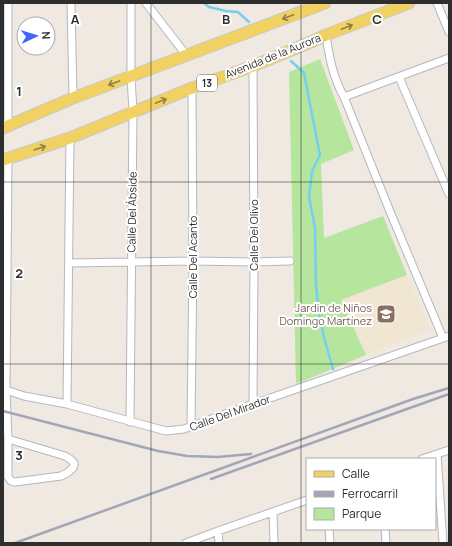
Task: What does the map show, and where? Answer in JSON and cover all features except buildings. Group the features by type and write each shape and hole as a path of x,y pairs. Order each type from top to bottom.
{"main road":[{"path":"6,127 73,98 324,3"},
{"name":"Avenida de la Aurora","path":"5,159 70,138 192,88 253,66 326,35 409,3"}],"street":[{"path":"6,127 8,3"},
{"path":"71,3 73,98"},
{"name":"Calle Del Ábside","path":"130,422 133,112 131,77 132,3"},
{"path":"146,3 187,56"},
{"path":"437,3 449,32"},
{"path":"326,35 334,75 391,214 446,337"},
{"path":"344,97 449,58"},
{"name":"Calle Del Olivo","path":"253,66 253,404"},
{"path":"399,77 449,194"},
{"name":"Calle Del Acanto","path":"191,426 193,261 192,88"},
{"path":"67,404 70,138"},
{"path":"5,159 8,478 12,482 61,476 69,472 74,465 70,458 65,456 8,439"},
{"path":"69,263 193,261 290,262"},
{"name":"Calle Del Mirador","path":"6,390 24,396 67,404 130,422 170,431 184,429 446,337"},
{"path":"425,458 449,450"},
{"path":"437,454 443,543"},
{"path":"186,543 218,530 306,500"},
{"path":"272,513 274,543"},
{"path":"441,520 449,518"},
{"path":"218,530 219,543"},
{"path":"329,530 330,543"},
{"path":"385,530 386,543"}],"shaded area":[{"name":"Jardin de Niños Domingo Martínez","path":"407,275 430,329 366,355 341,300"}],"green space":[{"path":"320,59 354,150 321,164 324,238 383,216 407,275 341,300 366,355 296,384 289,72"}],"waterway":[{"path":"204,3 209,7 238,12 249,22"},
{"path":"291,61 304,73 320,155 312,171 309,197 315,228 316,285 319,313 333,369"}],"railway":[{"path":"15,543 413,399 449,388"},
{"path":"211,479 449,394"},
{"path":"3,411 158,451 187,456 218,457 251,454"}],"place":[{"name":"Jardin de Niños Domingo Martínez","path":"386,314"}]}
